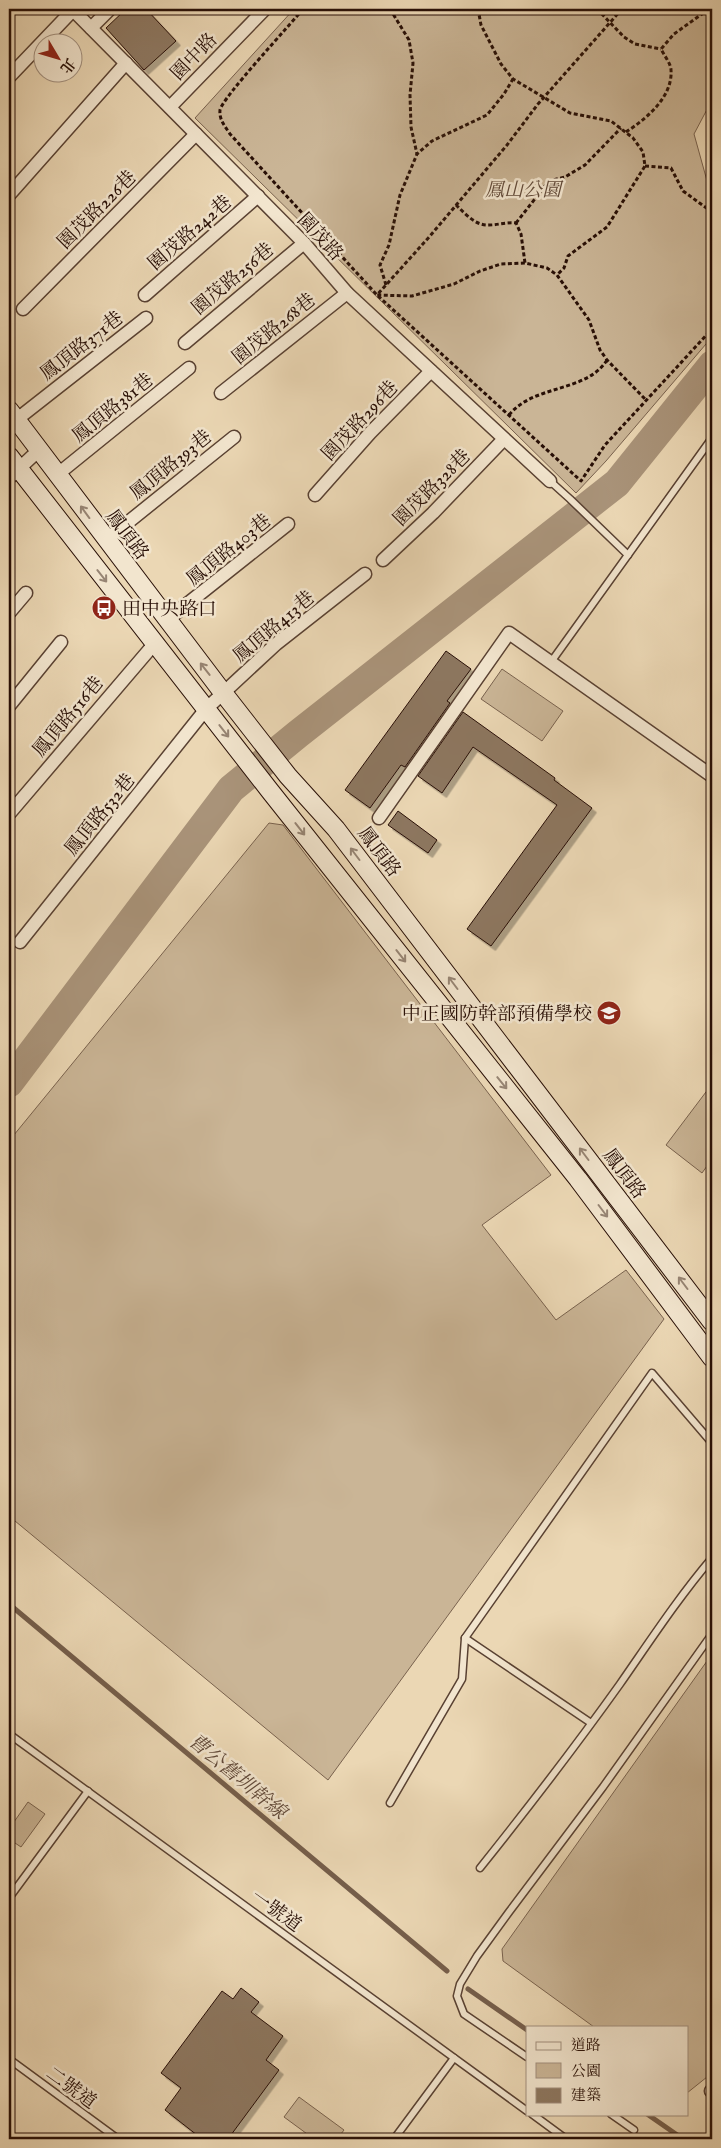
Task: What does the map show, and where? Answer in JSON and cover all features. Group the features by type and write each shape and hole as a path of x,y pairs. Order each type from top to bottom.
{"main road":[{"name":"鳳頂路","path":"12,415 288,776 336,829 712,1322"},
{"path":"12,467 155,643 578,1179 712,1358"}],"street":[{"path":"9,77 72,9"},
{"name":"園茂路","path":"72,9 304,243 348,293 550,482"},
{"path":"91,28 110,9"},
{"name":"園中路","path":"170,107 265,9"},
{"path":"9,196 126,64"},
{"name":"園茂路226巷","path":"23,310 196,134"},
{"name":"園茂路242巷","path":"146,295 258,196"},
{"name":"園茂路256巷","path":"185,342 304,243"},
{"name":"園茂路268巷","path":"221,393 348,293"},
{"name":"鳳頂路371巷","path":"12,415 146,318"},
{"name":"鳳頂路381巷","path":"58,474 189,368"},
{"name":"園茂路296巷","path":"315,495 370,433 431,371"},
{"name":"鳳頂路393巷","path":"106,540 234,437"},
{"name":"園茂路328巷","path":"383,560 433,513 504,439"},
{"path":"12,467 39,450"},
{"name":"鳳頂路403巷","path":"167,620 288,524"},
{"name":"鳳頂路413巷","path":"206,709 276,644 365,574"},
{"path":"9,613 26,593"},
{"path":"379,818 509,633 712,776"},
{"path":"9,706 62,642"},
{"name":"鳳頂路516巷","path":"9,814 155,643"},
{"name":"鳳頂路532巷","path":"20,942 206,709"}],"lane":[{"path":"551,662 712,438"},
{"path":"550,482 628,555"},
{"path":"390,1803 462,1679 465,1638 652,1373 712,1443"},
{"path":"480,1868 540,1794 659,1626 712,1558"},
{"path":"526,2057 464,2014 457,1996 460,1984 477,1956 603,1787 712,1634"},
{"path":"465,1638 592,1723"},
{"name":"一號道","path":"9,1734 526,2110"},
{"path":"9,1898 88,1791"},
{"path":"394,2139 454,2058"},
{"name":"二號道","path":"9,2059 118,2139"},
{"path":"535,2116 566,2139"},
{"path":"613,2116 634,2130"}],"path":[{"path":"303,9 231,92 220,108 220,120 230,134 377,295 581,481 605,445 712,329"},
{"path":"390,9 409,40 413,63 410,95 411,126 417,154"},
{"path":"478,9 481,25 501,64 513,79 570,114 611,121 633,138 643,152 645,166 607,227 568,256 564,268 557,275"},
{"path":"597,9 624,38 635,44 660,49 671,68 670,87 641,122 626,132"},
{"path":"377,295 622,9"},
{"path":"660,49 674,34 709,9"},
{"path":"386,285 380,265 390,245 400,195 417,154 432,141 487,115 513,79"},
{"path":"516,222 549,181 565,176 585,165 621,128"},
{"path":"645,166 671,168 683,191 712,212"},
{"path":"456,205 472,220 483,225 516,222"},
{"path":"516,222 521,234 525,263"},
{"path":"377,295 412,296 454,284 480,271 501,264 525,263 547,268 557,275 589,320 600,350 646,400"},
{"path":"509,415 541,394 591,377 608,360"}],"green space":[{"name":"鳳山公園","path":"294,9 712,9 712,100 694,134 709,188 712,192 712,337 606,461 576,493 195,118"},
{"path":"502,669 563,711 542,741 481,699"},
{"path":"269,823 283,825 551,1175 482,1225 556,1320 626,1270 664,1319 328,1780 9,1516 9,1141"},
{"path":"712,1084 712,1159 702,1173 666,1145"},
{"path":"712,1654 712,2073 688,2092 688,2026 593,2026 503,1961 502,1949"},
{"path":"28,1802 45,1814 21,1847 9,1839 9,1829"},
{"path":"299,2097 344,2130 337,2139 314,2139 284,2117"}],"building":[{"path":"126,9 146,9 176,41 144,70 106,28"},
{"path":"446,651 471,669 447,701 450,703 405,767 401,765 370,808 345,790"},
{"path":"463,712 555,778 554,780 592,808 491,946 467,929 557,805 473,747 442,793 418,776"},
{"path":"398,811 437,840 428,853 388,825"},
{"path":"241,1988 259,2002 251,2012 283,2036 266,2060 279,2070 228,2139 202,2139 165,2110 181,2088 161,2073 222,1991 233,1999"}],"waterway":[{"path":"9,1083 231,789 617,483 712,365"},
{"name":"曹公舊圳幹線","path":"9,1604 447,1971"},
{"path":"468,1989 526,2029"},
{"path":"650,2116 683,2139"}],"place":[{"name":"田中央路口","path":"104,608"},
{"name":"中正國防幹部預備學校","path":"609,1013"}]}
